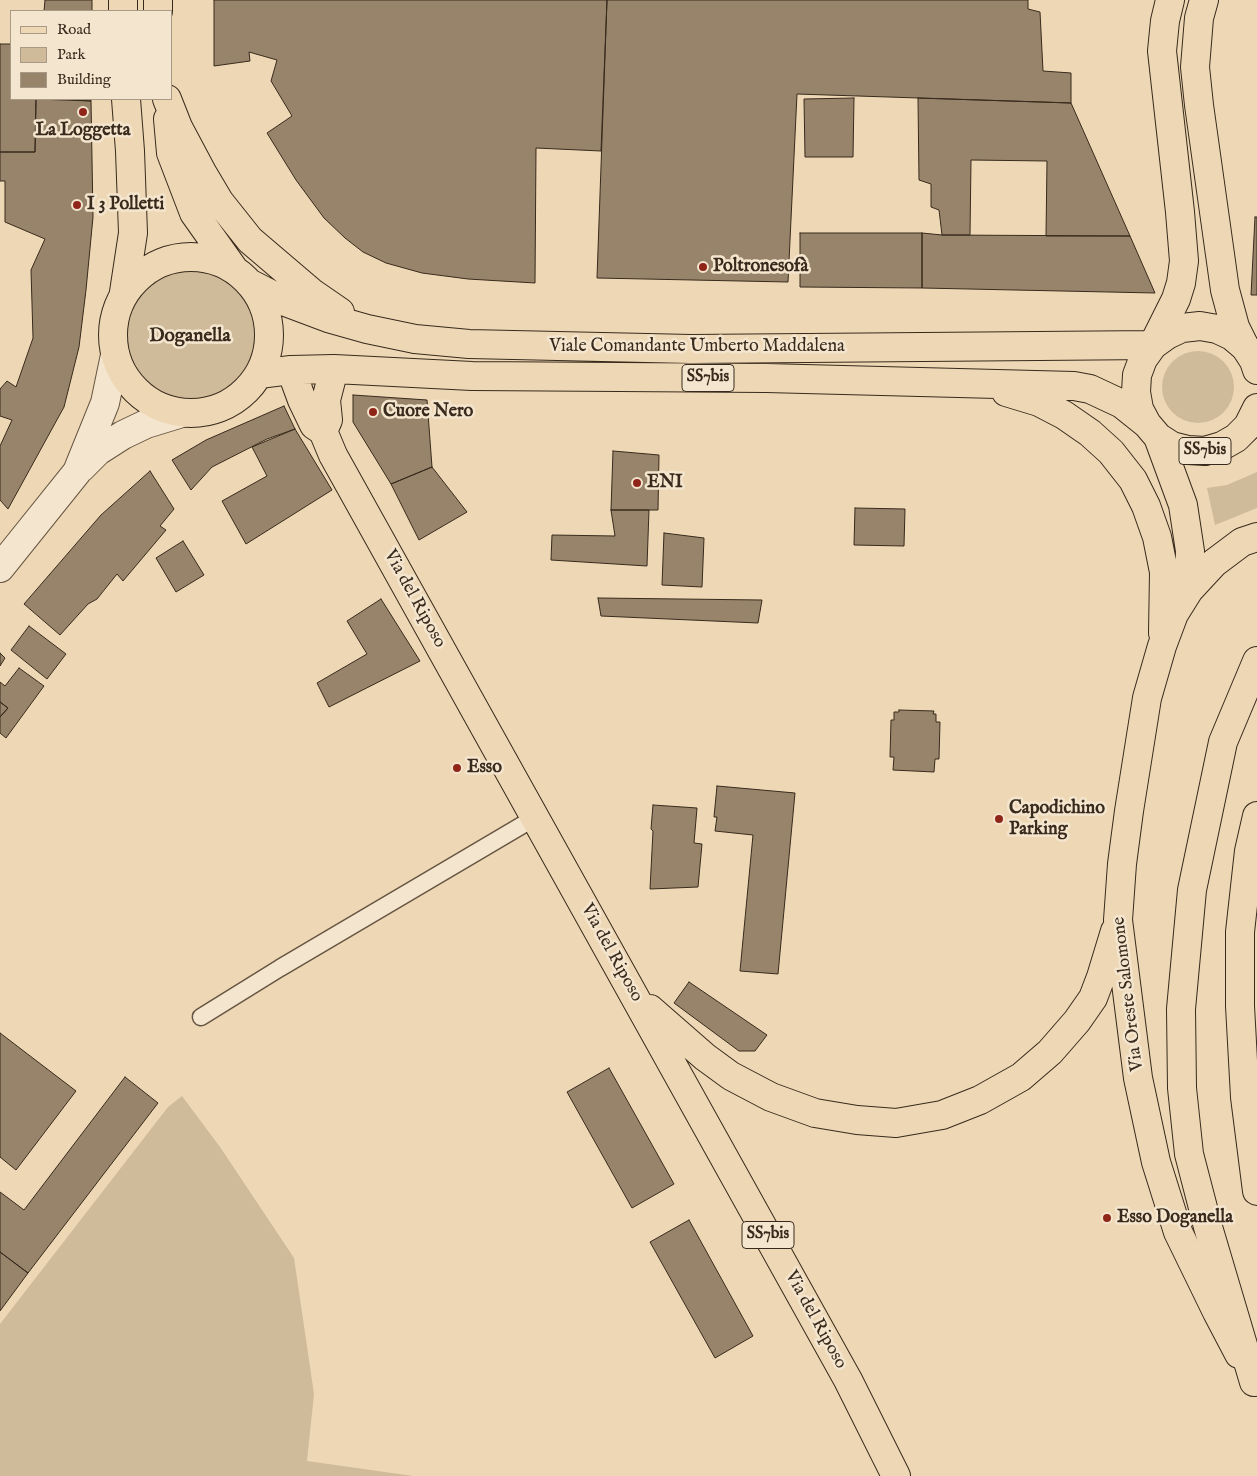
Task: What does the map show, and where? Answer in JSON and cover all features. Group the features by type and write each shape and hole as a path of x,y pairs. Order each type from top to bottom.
{"main road":[{"path":"1170,0 1165,21 1162,51 1184,261 1182,283 1153,345 1143,359 1137,375 1136,392 1139,409 1152,430 1183,505 1190,551 1189,590"},
{"path":"1204,0 1199,18 1195,67 1199,105 1225,290 1235,327 1253,355"},
{"path":"126,100 133,233 124,292 115,313 112,329 115,355 132,387 147,399 164,408 182,413 205,412 227,405 245,392 259,374 267,354 269,329 264,305 194,213 171,153 167,100"},
{"path":"167,100 178,127 203,174 219,201 250,240 311,292 367,329"},
{"path":"124,292 140,274 162,261 186,256 210,258 242,276"},
{"name":"Viale Comandante Umberto Maddalena","path":"242,276 288,304 328,318 367,329 415,339 469,344 691,349 1153,345"},
{"path":"1153,345 1167,335 1182,328 1200,326 1216,329 1232,336 1253,355"},
{"path":"323,431 328,420 326,400 334,369"},
{"name":"Viale Comandante Umberto Maddalena","path":"259,374 291,370 334,369 472,376 766,378 1053,384 1090,389 1122,404 1172,446 1188,450 1205,451 1222,446 1236,438 1248,426 1257,410"},
{"name":"Via del Riposo","path":"291,370 314,425 323,431 334,455 844,1372 896,1476"},
{"path":"978,383 1039,402 1064,415 1090,433 1111,452 1133,480 1146,506 1157,537 1164,572 1162,646"},
{"name":"Via Oreste Salomone","path":"1256,1387 1178,1232 1156,1162 1138,1078 1118,920 1128,812 1147,698 1162,646 1174,614 1189,590 1214,563 1242,542 1257,537"},
{"path":"1256,1387 1208,1227 1189,1154 1182,1088 1182,1009 1192,890 1222,742 1257,661"},
{"path":"1257,816 1250,851 1240,932 1245,1097 1257,1191"},
{"path":"635,996 705,1057 731,1076 771,1097 815,1113 896,1124 942,1115 980,1100 1021,1077 1050,1052 1077,1021 1093,998 1102,977 1118,920"}],"street":[{"path":"77,472 104,403 115,355"},
{"path":"0,568 77,472 98,452 123,435 146,424 182,413"}],"lane":[{"path":"201,1017 280,968 536,817"}],"green space":[{"path":"192,268 217,273 239,288 254,310 259,335 254,360 239,382 217,397 192,402 167,397 145,382 130,360 125,335 130,310 145,288 167,273"},
{"path":"1205,351 1224,361 1232,373 1234,387 1232,401 1224,413 1212,421 1191,423 1172,413 1164,401 1162,380 1172,361 1184,353"},
{"path":"1257,472 1257,508 1215,525 1207,488 1227,485"},
{"path":"182,1096 220,1147 294,1258 314,1394 307,1461 413,1476 0,1476 0,1324 168,1107"}],"building":[{"path":"45,0 92,0 92,10 44,10"},
{"path":"214,0 607,0 601,151 536,148 535,283 468,279 422,273 386,263 363,252 345,238 324,218 296,180 267,133 292,116 271,81 277,60 249,52 250,61 214,66"},
{"path":"607,0 1028,0 1028,9 1040,12 1043,71 1071,73 1071,103 797,94 788,282 597,278"},
{"path":"0,44 10,44 10,100 36,100 35,152 0,152"},
{"path":"854,98 853,157 805,157 804,99"},
{"path":"918,98 1071,103 1130,236 1046,236 1047,161 971,160 970,235 942,235 939,210 931,207 931,184 919,180"},
{"path":"36,100 91,101 93,217 79,347 64,407 8,509 0,500 0,446 12,420 0,416 0,389 7,381 16,387 33,338 31,270 45,239 5,222 5,181 0,181 0,152 35,152"},
{"path":"1255,217 1257,217 1257,295 1251,295"},
{"path":"800,233 922,233 922,288 800,287"},
{"path":"922,233 942,235 1130,236 1155,293 922,288"},
{"path":"353,395 427,400 432,467 391,484 353,422"},
{"path":"284,406 295,429 267,439 212,467 191,490 172,460 206,440"},
{"path":"295,429 332,490 246,544 222,501 267,476 252,447"},
{"path":"613,451 659,455 658,510 611,510"},
{"path":"432,467 467,512 419,540 391,484"},
{"path":"150,471 174,509 160,526 166,530 123,581 117,574 97,599 88,604 60,635 24,604 101,515"},
{"path":"855,508 905,509 904,546 854,545"},
{"path":"611,510 649,510 647,566 551,560 552,535 615,536"},
{"path":"664,533 704,538 702,587 662,585"},
{"path":"183,541 204,575 176,592 156,558"},
{"path":"598,598 762,600 758,623 601,616"},
{"path":"381,599 420,661 329,707 317,683 367,654 347,621"},
{"path":"29,626 66,654 47,679 11,650"},
{"path":"0,653 5,658 0,666"},
{"path":"19,668 44,686 6,738 0,733 0,717 8,708 0,702 0,682 5,686"},
{"path":"0,702 8,708 0,717"},
{"path":"899,710 934,711 933,714 936,714 936,722 940,722 939,759 935,759 934,772 893,770 894,757 890,757 891,720 894,720 894,712 899,712"},
{"path":"717,786 795,793 778,974 740,971 753,835 715,831 717,817 714,817"},
{"path":"653,805 697,808 694,843 702,844 698,887 650,889"},
{"path":"689,982 767,1035 755,1051 739,1051 674,1003"},
{"path":"0,1033 76,1091 16,1170 0,1157"},
{"path":"609,1068 674,1184 632,1208 567,1092"},
{"path":"125,1077 158,1103 28,1273 0,1252 0,1192 24,1210"},
{"path":"689,1220 753,1336 715,1358 650,1242"},
{"path":"0,1252 28,1273 0,1311"}],"place":[{"name":"La Loggetta","path":"83,112"},
{"name":"I 3 Polletti","path":"77,205"},
{"name":"Poltronesofà","path":"703,267"},
{"name":"Cuore Nero","path":"373,412"},
{"name":"ENI","path":"637,483"},
{"name":"Esso","path":"457,768"},
{"name":"Capodichino Parking","path":"999,819"},
{"name":"Esso Doganella","path":"1107,1218"}],"district":[{"name":"Doganella","path":"190,337"}]}
